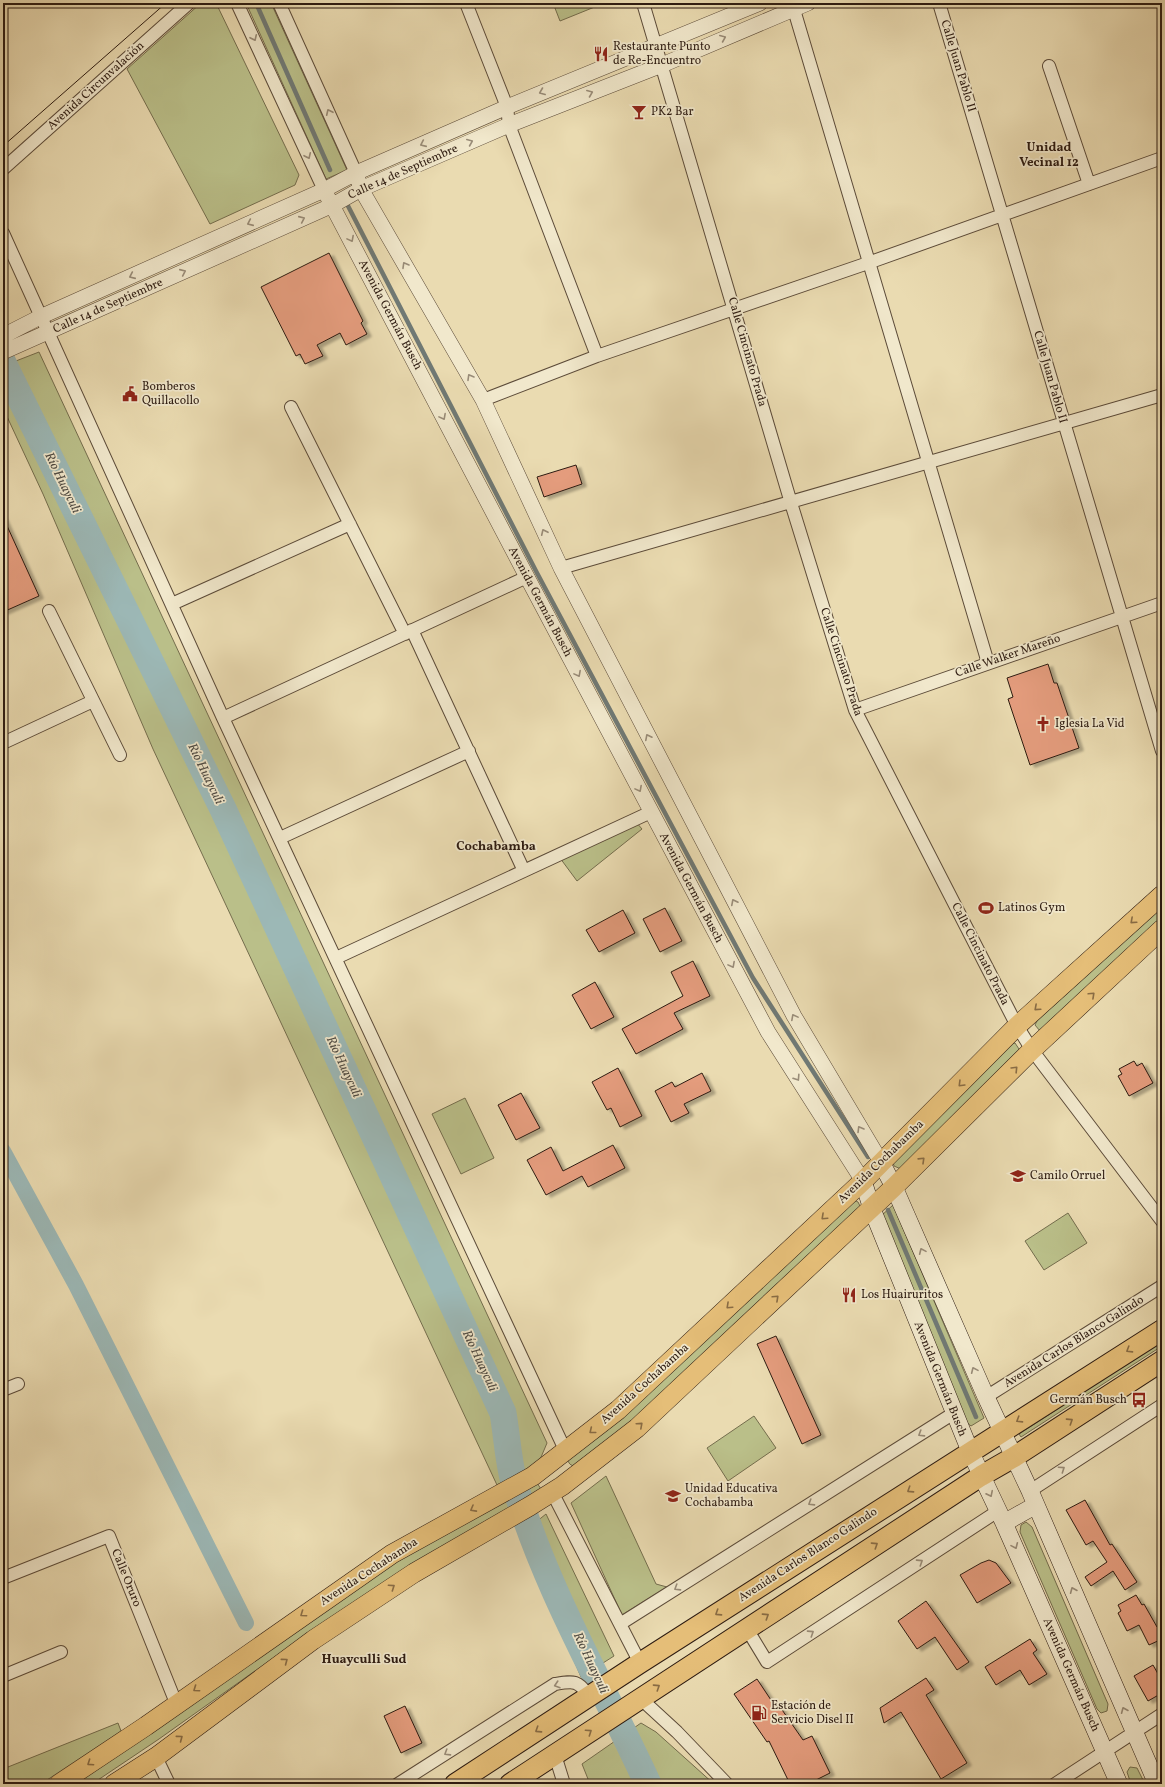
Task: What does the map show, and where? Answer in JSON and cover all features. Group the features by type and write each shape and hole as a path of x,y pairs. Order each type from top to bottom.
{"highway":[{"name":"Avenida Carlos Blanco Galindo","path":"455,1784 970,1451 1162,1330"},
{"path":"510,1784 982,1476 1014,1457 1162,1361"}],"main road":[{"name":"Avenida Cochabamba","path":"59,1784 392,1554 533,1476 566,1452 618,1410 863,1181 880,1162 1017,1026 1162,895"},
{"path":"114,1784 156,1756 313,1640 414,1573 557,1489 637,1428 872,1209 1032,1050 1162,929"},
{"path":"880,1162 894,1187 986,1397 1033,1498 1156,1784"},
{"name":"Avenida Germán Busch","path":"863,1181 872,1209 970,1451 1001,1517 1119,1784"},
{"path":"549,1464 557,1489"},
{"path":"1001,1517 1033,1498"}],"street":[{"name":"Avenida Circunvalación","path":"3,169 190,3"},
{"name":"Avenida Germán Busch","path":"237,3 324,190 651,812 768,1032 863,1181"},
{"path":"279,3 356,173 361,189 483,400 560,568 796,1021 880,1162"},
{"path":"466,3 507,107 509,125 597,356"},
{"name":"Calle Cincinato Prada","path":"643,3 791,503 855,710 1017,1026 1032,1050 1162,1221"},
{"name":"Calle 14 de Septiembre","path":"4,346 40,317 324,190 356,173 507,107 760,3"},
{"name":"Calle Juan Pablo II","path":"939,3 1162,751"},
{"name":"Calle 14 de Septiembre","path":"4,346 49,333 332,205 361,189 509,125 662,64 798,5"},
{"path":"798,5 868,263 929,462 988,663"},
{"path":"1049,66 1089,184"},
{"path":"483,400 597,356 868,263 1162,158"},
{"path":"3,233 223,718 566,1452"},
{"path":"560,568 791,503 1162,395"},
{"path":"292,407 350,524 409,632 469,751 524,871"},
{"path":"172,604 350,524"},
{"path":"223,718 527,577"},
{"name":"Calle Walker Mareño","path":"855,710 1162,604"},
{"path":"49,611 120,755"},
{"path":"3,743 93,701"},
{"path":"280,838 469,751"},
{"path":"336,958 651,812"},
{"name":"Avenida Carlos Blanco Galindo","path":"986,1397 1162,1286"},
{"path":"3,1390 18,1384"},
{"path":"1033,1498 1162,1405"},
{"path":"620,1624 954,1413"},
{"path":"557,1489 620,1624 640,1663"},
{"path":"747,1629 767,1662 1001,1517"},
{"name":"Calle Oruro","path":"3,1578 109,1536 176,1704"},
{"path":"3,1676 60,1652"},
{"path":"398,1784 555,1684 570,1682 597,1691"},
{"path":"625,1708 677,1732 727,1784"},
{"path":"1055,1784 1162,1714"},
{"path":"555,1755 564,1784"},
{"path":"156,1756 169,1784"}],"green space":[{"path":"201,3 216,3 299,175 295,185 210,224 127,69"},
{"path":"246,3 271,3 347,170 326,179"},
{"path":"553,3 601,3 602,4 560,21"},
{"path":"39,352 547,1443 539,1462 497,1485 153,749 43,494 3,408 3,366"},
{"path":"636,822 642,829 577,881 560,858"},
{"path":"1162,906 1162,919 1044,1029 1040,1031 1035,1025 1037,1021"},
{"path":"1015,1043 1019,1049 1018,1052 901,1169 894,1166 893,1162 1010,1044"},
{"path":"465,1098 494,1158 461,1174 432,1114"},
{"path":"856,1201 860,1206 645,1410 577,1466 568,1462 568,1460 852,1202"},
{"path":"893,1205 984,1418 971,1426 965,1421 881,1216"},
{"path":"1068,1213 1087,1243 1044,1270 1025,1241"},
{"path":"1162,1341 1162,1346 1021,1437 1019,1434"},
{"path":"754,1416 776,1448 728,1481 707,1448"},
{"path":"606,1476 656,1584 667,1587 622,1615 571,1503"},
{"path":"537,1483 541,1489 314,1629 159,1739 92,1784 74,1784 393,1562"},
{"path":"546,1514 614,1656 581,1677 521,1534"},
{"path":"1026,1522 1032,1527 1108,1704 1107,1711 1101,1713 1097,1709 1020,1532 1021,1525"},
{"path":"118,1723 121,1731 41,1784 3,1784 3,1769"},
{"path":"641,1723 656,1732 714,1784 590,1784 582,1764"},
{"path":"1130,1767 1137,1768 1145,1784 1131,1784 1127,1772"}],"building":[{"path":"329,253 363,321 361,323 367,334 346,345 340,333 317,345 323,356 305,364 300,354 296,356 261,287"},
{"path":"576,465 582,484 544,497 537,477"},
{"path":"3,517 39,596 3,612"},
{"name":"Iglesia La Vid","path":"1048,664 1054,683 1057,683 1079,748 1030,765 1008,699 1013,697 1007,678"},
{"path":"665,908 682,941 660,952 643,919"},
{"path":"623,910 635,933 599,952 586,930"},
{"path":"693,961 710,996 674,1013 683,1029 636,1054 622,1029 683,996 671,972"},
{"path":"595,982 614,1017 591,1029 572,995"},
{"path":"1134,1061 1137,1066 1142,1063 1153,1083 1129,1096 1118,1076 1122,1074 1119,1069"},
{"path":"618,1068 642,1116 620,1127 611,1108 607,1110 592,1082"},
{"path":"702,1073 711,1091 684,1104 689,1113 671,1122 655,1091 672,1082 675,1087"},
{"path":"521,1093 540,1128 516,1140 498,1105"},
{"path":"613,1145 625,1168 588,1187 582,1176 546,1195 527,1160 551,1147 563,1171"},
{"path":"776,1336 821,1435 802,1444 757,1344"},
{"path":"1085,1500 1110,1545 1112,1544 1137,1582 1125,1590 1113,1571 1091,1586 1085,1577 1107,1562 1093,1541 1086,1545 1066,1510"},
{"path":"989,1560 996,1563 1011,1583 977,1603 960,1575"},
{"path":"1136,1595 1142,1605 1144,1604 1157,1627 1162,1624 1162,1639 1149,1645 1139,1625 1127,1631 1118,1613 1121,1611 1118,1605"},
{"path":"926,1601 969,1662 957,1670 935,1637 917,1649 898,1621"},
{"path":"1030,1639 1037,1650 1033,1653 1047,1674 1029,1685 1020,1670 996,1685 985,1667"},
{"path":"1153,1665 1162,1681 1162,1693 1148,1701 1134,1676"},
{"path":"926,1678 934,1690 926,1695 967,1763 941,1779 901,1712 884,1723 880,1708"},
{"path":"757,1679 775,1706 778,1704 803,1740 812,1736 830,1773 808,1784 790,1784 769,1741 767,1742 734,1694"},
{"path":"405,1706 422,1743 401,1753 384,1716"}],"waterway":[{"path":"256,3 330,170"},
{"path":"347,204 537,573 753,978 868,1157"},
{"name":"Río Huayculi","path":"3,363 223,809 503,1413 514,1482 542,1560 575,1635 648,1784"},
{"path":"3,1151 76,1285 246,1623"},
{"path":"888,1210 976,1417"}],"tram line":[{"path":"3,146 166,3"}],"place":[{"name":"Restaurante Punto de Re-Encuentro","path":"601,54"},
{"name":"PK2 Bar","path":"639,112"},
{"name":"Bomberos Quillacollo","path":"130,394"},
{"name":"Iglesia La Vid","path":"1043,724"},
{"name":"Latinos Gym","path":"986,908"},
{"name":"Camilo Orruel","path":"1018,1176"},
{"name":"Los Huairuritos","path":"849,1295"},
{"name":"Germán Busch","path":"1139,1400"},
{"name":"Unidad Educativa Cochabamba","path":"673,1496"},
{"name":"Estación de Servicio Disel II","path":"759,1713"}],"district":[{"name":"Unidad Vecinal 12","path":"1049,156"},
{"name":"Cochabamba","path":"496,847"},
{"name":"Huayculli Sud","path":"364,1660"}]}
